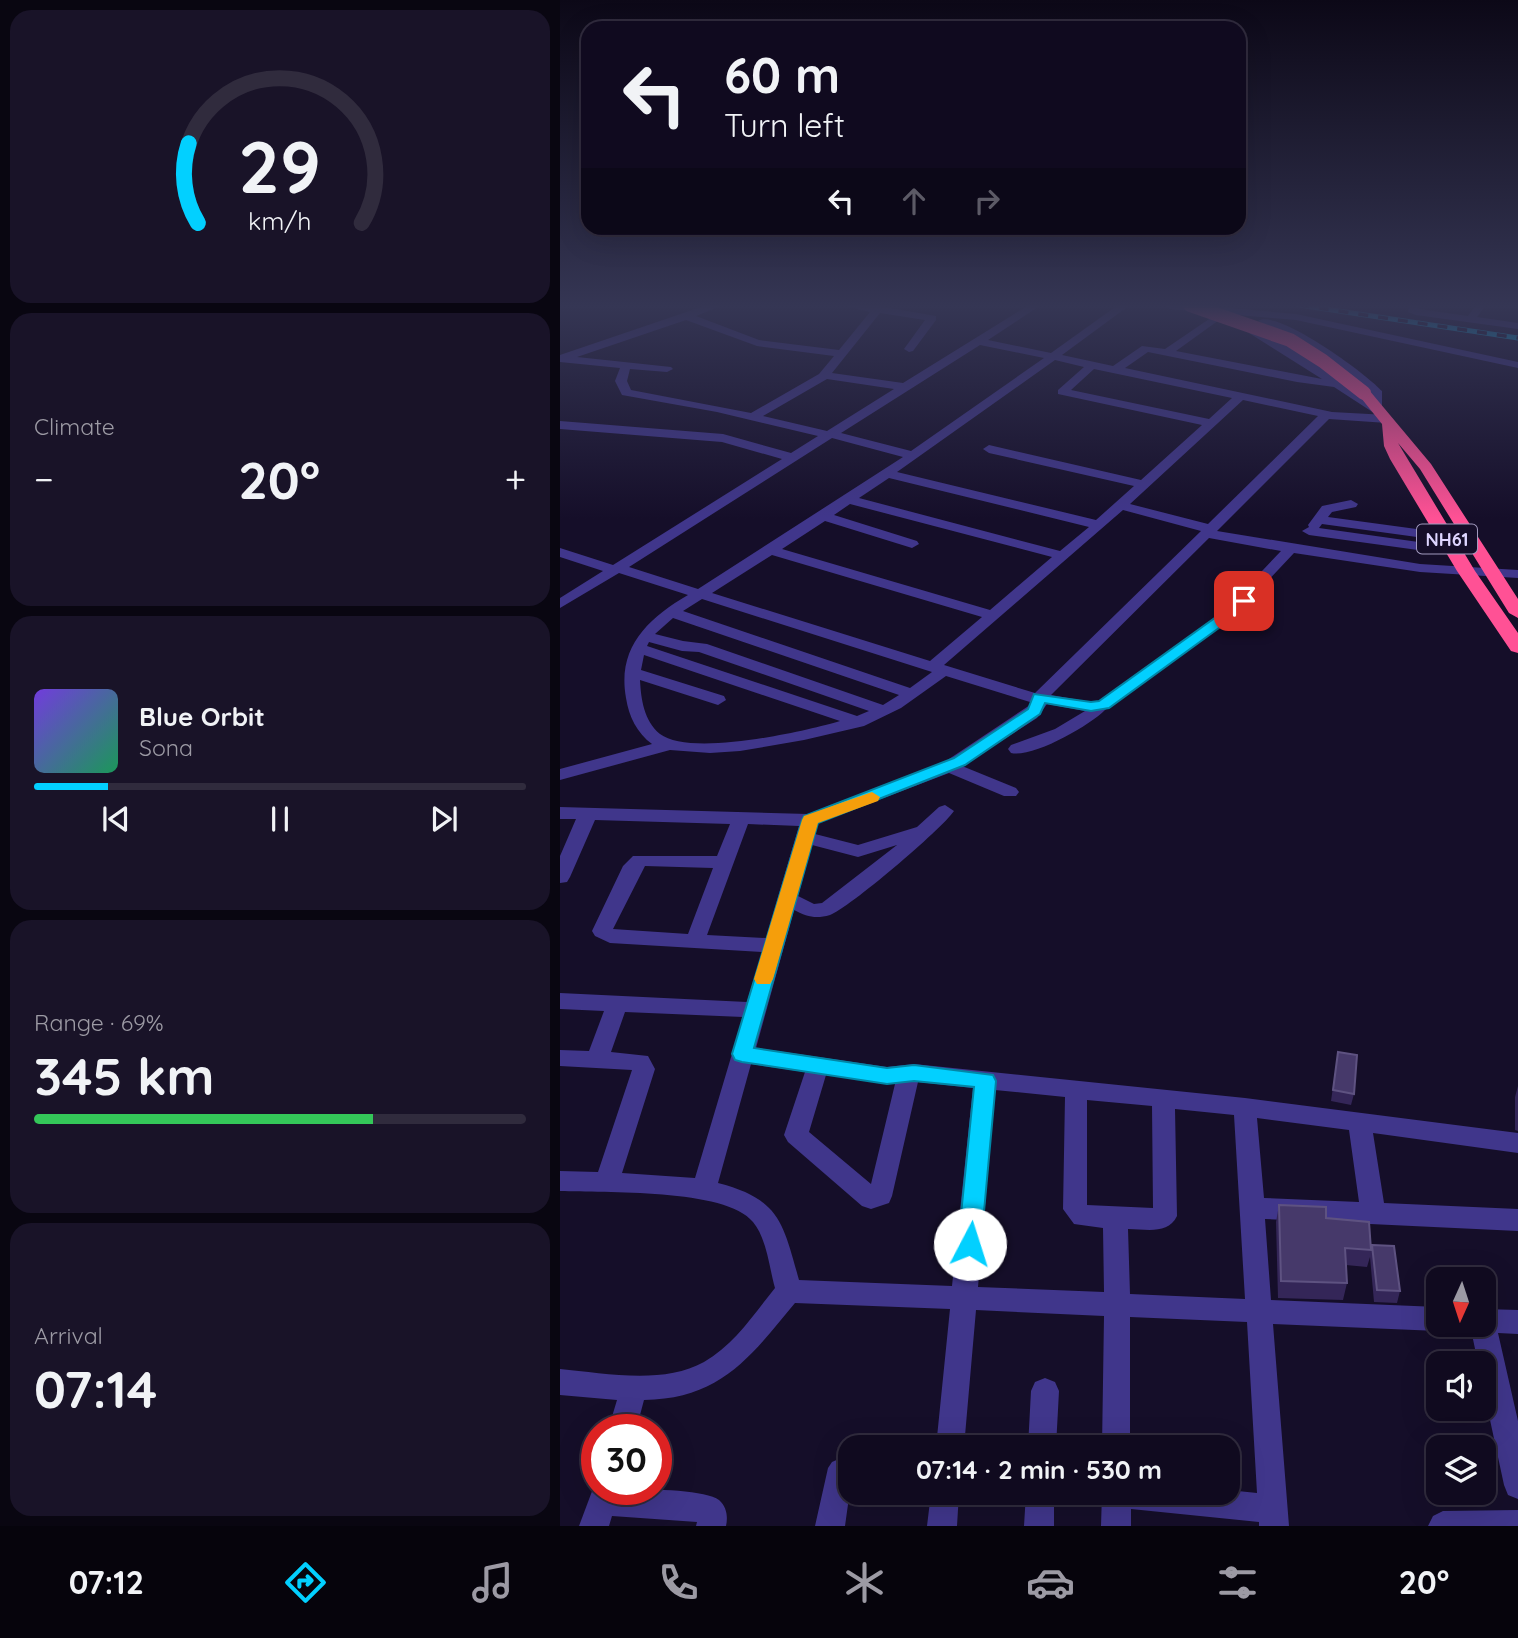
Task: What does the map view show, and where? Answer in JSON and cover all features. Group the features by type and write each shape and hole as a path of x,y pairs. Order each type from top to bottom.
{"highway":[{"name":"NH61","path":"1343,376 1364,393 1426,467 1518,613"},
{"name":"NH61","path":"1385,418 1391,446 1466,571 1518,647"}],"street":[{"path":"623,376 621,381 626,393 752,417 911,455"},
{"path":"752,417 824,376"},
{"path":"834,376 905,387"},
{"path":"560,604 922,376"},
{"path":"668,745 657,740 645,728 636,709 632,672 641,642 671,612 824,516 1024,376"},
{"path":"1080,376 1062,392 1212,423"},
{"path":"1145,376 1330,415 1385,418"},
{"path":"1284,376 1336,384"},
{"path":"1326,376 1385,418"},
{"path":"1359,376 1376,391 1385,418"},
{"path":"560,775 668,745 705,747 815,734 858,722 884,711 912,694 992,615 1064,556 1241,396"},
{"path":"808,828 949,767 1035,711 1039,698 1325,416 1330,415"},
{"path":"560,425 723,438 793,458"},
{"path":"989,449 1143,484"},
{"path":"885,473 1099,525"},
{"path":"848,499 1064,556"},
{"path":"1017,749 1059,735 1084,722 1099,706 1229,614 1293,550 1327,509 1351,504"},
{"path":"1120,505 1209,531 1293,550 1420,568 1518,573"},
{"path":"824,516 912,544"},
{"path":"1315,525 1450,544"},
{"path":"770,550 992,615"},
{"path":"560,552 1032,698 1099,706"},
{"path":"671,612 912,694"},
{"path":"641,642 701,647 884,711"},
{"path":"641,642 858,722"},
{"path":"632,672 718,700"},
{"path":"949,767 1010,792"},
{"path":"787,899 812,911 827,909 901,852 945,811"},
{"path":"560,813 741,818 808,828 858,851 923,831"},
{"path":"560,877 588,814"},
{"path":"695,941 741,818"},
{"path":"704,1189 808,828"},
{"path":"724,862 640,860 633,866 602,931 610,936 773,946"},
{"path":"560,1001 754,1010"},
{"path":"597,1059 617,1004"},
{"path":"742,1054 887,1076 909,1073 1245,1107 1518,1143"},
{"path":"560,1058 640,1062 644,1069 606,1184"},
{"path":"818,1066 796,1136 871,1199 880,1196 909,1073"},
{"path":"951,1435 985,1081"},
{"path":"1076,1090 1075,1209 1083,1217 1161,1219 1165,1216 1163,1099"},
{"path":"1196,1505 1274,1517 1245,1107"},
{"path":"1360,1122 1373,1213"},
{"path":"560,1181 704,1189 735,1197 760,1212 771,1232 789,1291"},
{"path":"1252,1208 1518,1220"},
{"path":"1115,1218 1118,1305 1116,1435"},
{"path":"789,1291 1426,1318"},
{"path":"560,1382 634,1388 693,1380 731,1359 789,1291"},
{"path":"1496,1323 1518,1322"},
{"path":"1486,1337 1518,1485"},
{"path":"627,1414 634,1388"},
{"path":"1043,1435 1045,1391"},
{"path":"830,1526 838,1478"},
{"path":"942,1526 944,1505"},
{"path":"1039,1526 1040,1505"},
{"path":"1116,1526 1117,1505"},
{"path":"600,1506 700,1508 708,1510 713,1517 711,1526"},
{"path":"1443,1526 1518,1525"}],"building":[{"path":"1338,1052 1357,1055 1354,1094 1333,1090"},
{"path":"1279,1205 1326,1207 1326,1218 1369,1222 1371,1250 1345,1248 1347,1283 1281,1281"},
{"path":"1372,1245 1394,1246 1400,1291 1377,1290"}],"slow traffic":[{"path":"763,979 810,820 872,797"}],"route":[{"path":"970,1244 985,1081 914,1073 887,1076 742,1054 810,820 938,772 959,761 1035,711 1039,698 1091,707 1104,705 1244,601"}]}
